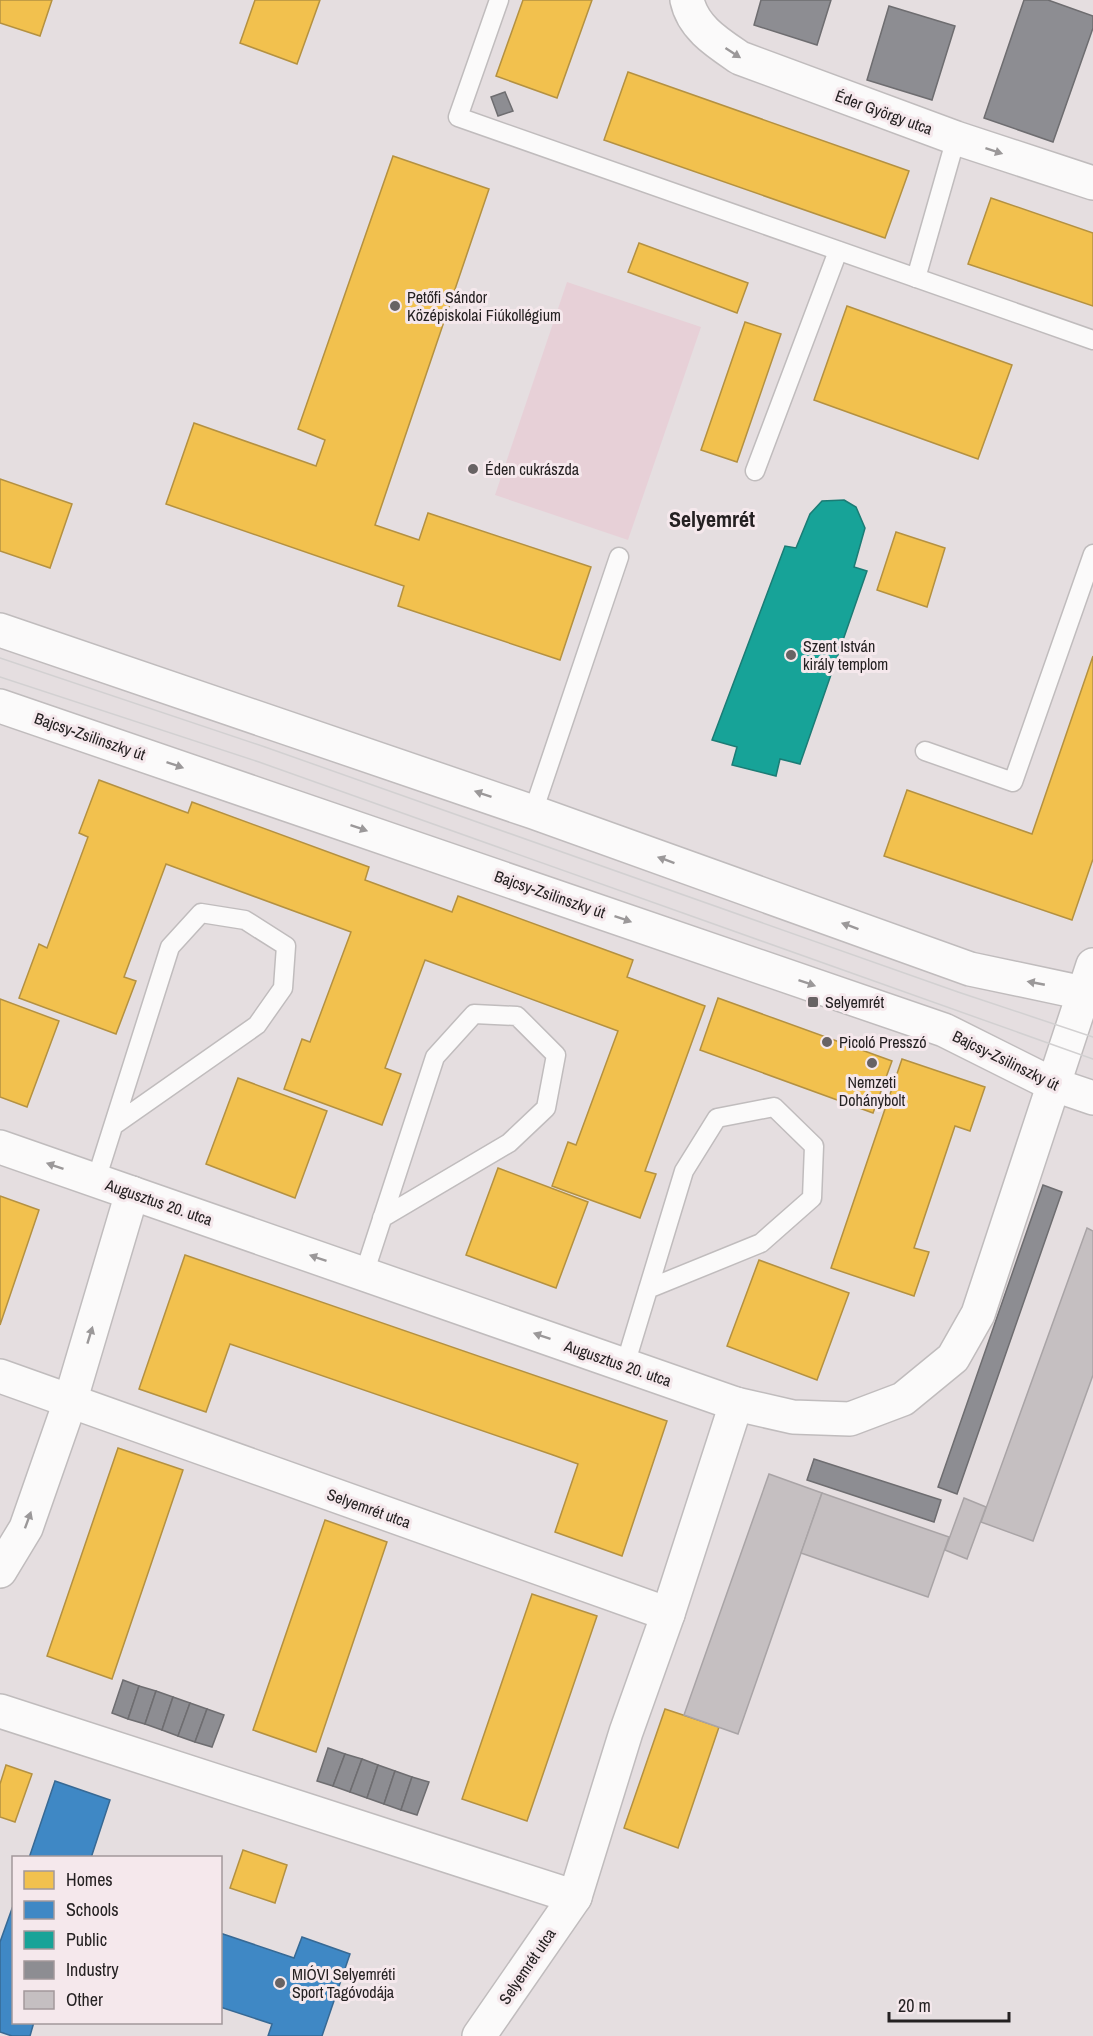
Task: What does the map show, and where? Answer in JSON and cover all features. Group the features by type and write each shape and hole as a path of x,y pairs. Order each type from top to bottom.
{"street":[{"name":"Éder György utca","path":"689,7 713,40 740,58 957,138 1093,183"},
{"path":"0,630 533,812 970,969 1090,984"},
{"name":"Bajcsy-Zsilinszky út","path":"0,706 944,1030 1052,1084 1093,1098"},
{"name":"Augusztus 20. utca","path":"0,1147 736,1404 793,1417 850,1419 903,1399 953,1358 978,1314 1052,1084 1090,984"},
{"path":"0,1571 26,1528 70,1402 132,1193"},
{"name":"Selyemrét utca","path":"0,1376 668,1614"},
{"name":"Selyemrét utca","path":"479,2036 575,1897 626,1732 668,1614 736,1404"},
{"path":"0,1712 575,1897"}],"lane":[{"path":"499,0 458,117 1093,340"},
{"path":"916,278 957,138"},
{"path":"754,471 838,251"},
{"path":"533,812 620,557"},
{"path":"924,750 1013,782 1092,562"},
{"path":"96,1180 113,1126 170,947 201,913 244,920 286,946 283,988 257,1025 113,1126"},
{"path":"364,1274 382,1218 435,1057 474,1014 517,1016 556,1054 546,1108 509,1143 382,1218"},
{"path":"625,1365 648,1289 684,1171 717,1118 774,1107 814,1146 812,1198 761,1243 648,1289"}],"shaded area":[{"path":"567,282 701,327 628,540 495,495"}],"building: Homes":[{"path":"0,0 52,0 40,36 0,23"},
{"path":"255,0 320,0 297,64 240,43"},
{"path":"523,0 592,0 557,98 496,76"},
{"path":"628,72 909,171 885,238 604,140"},
{"name":"Petőfi Sándor Középiskolai Fiúkollégium","path":"393,156 489,189 375,525 419,540 428,513 591,567 560,660 398,606 404,586 166,504 194,423 316,466 325,440 298,429"},
{"path":"991,198 1093,233 1093,306 968,264"},
{"path":"639,243 748,283 737,313 628,272"},
{"path":"847,306 1012,365 978,459 814,400"},
{"path":"745,322 781,334 737,462 701,450"},
{"path":"0,479 72,504 50,568 0,551"},
{"path":"896,532 945,548 927,607 877,590"},
{"path":"1093,656 1093,859 1072,920 884,856 907,790 1032,834"},
{"path":"99,780 188,813 192,802 369,867 365,880 452,912 458,896 633,960 627,977 705,1006 645,1171 656,1174 640,1218 552,1186 568,1142 576,1145 618,1031 425,960 385,1068 401,1074 382,1125 284,1089 302,1039 310,1042 351,932 166,864 124,977 136,981 116,1034 19,998 39,944 47,948 88,837 79,833"},
{"path":"718,998 892,1061 873,1113 700,1050"},
{"path":"0,999 59,1021 27,1107 0,1097"},
{"path":"902,1059 985,1087 970,1131 955,1126 914,1248 929,1252 914,1296 831,1268"},
{"path":"238,1078 327,1111 295,1198 206,1164"},
{"path":"498,1168 588,1202 556,1288 466,1255"},
{"path":"0,1196 39,1210 0,1325"},
{"path":"185,1255 667,1421 622,1556 555,1532 578,1464 553,1455 230,1344 206,1412 139,1389"},
{"path":"759,1260 849,1293 817,1380 727,1346"},
{"path":"118,1448 183,1470 112,1679 47,1656"},
{"path":"325,1520 387,1542 316,1752 253,1730"},
{"path":"532,1594 597,1616 527,1821 462,1799"},
{"path":"665,1709 719,1727 678,1848 624,1828"},
{"path":"6,1765 32,1774 15,1822 0,1817 0,1784"},
{"path":"243,1850 287,1865 275,1903 230,1888"}],"building: Schools":[{"path":"55,1781 110,1800 92,1856 30,1856"},
{"path":"12,1909 12,2024 33,2024 30,2036 12,2036 0,2032 0,1942"},
{"name":"MIÓVI Selyemréti Sport Tagóvodája","path":"222,1934 294,1958 302,1937 350,1954 322,2036 268,2036 272,2024 222,2008"}],"building: Public":[{"name":"Szent István király templom","path":"844,500 856,507 865,528 854,567 867,571 800,764 780,759 776,776 732,765 737,747 712,740 785,546 796,548 810,514 822,501"}],"building: Industry":[{"path":"761,0 831,0 817,45 754,25"},
{"path":"1024,0 1048,0 1093,16 1093,28 1053,142 984,118"},
{"path":"889,6 955,26 932,100 867,80"},
{"path":"505,92 513,111 498,116 491,97"},
{"path":"1043,1185 1062,1192 957,1494 938,1487"},
{"path":"814,1459 941,1500 934,1522 807,1480"},
{"path":"123,1680 139,1686 128,1719 112,1713"},
{"path":"139,1686 156,1691 145,1724 128,1719"},
{"path":"156,1691 173,1697 162,1730 145,1724"},
{"path":"173,1697 190,1703 178,1736 162,1730"},
{"path":"190,1703 207,1709 195,1742 178,1736"},
{"path":"207,1709 224,1715 212,1747 195,1742"},
{"path":"328,1748 345,1754 333,1786 317,1781"},
{"path":"345,1754 362,1759 350,1792 333,1786"},
{"path":"362,1759 378,1765 367,1798 350,1792"},
{"path":"378,1765 395,1771 384,1804 367,1798"},
{"path":"395,1771 412,1777 401,1810 384,1804"},
{"path":"412,1777 429,1782 417,1815 401,1810"}],"building: Other":[{"path":"1087,1228 1093,1231 1093,1375 1033,1541 981,1522"},
{"path":"769,1474 822,1493 738,1734 684,1715"},
{"path":"822,1493 949,1537 928,1597 801,1553"},
{"path":"964,1498 986,1507 967,1559 945,1550"}],"tram line":[{"path":"0,658 265,747 958,992 1093,1037"},
{"path":"0,677 259,762 1093,1059"}],"place":[{"name":"Petőfi Sándor Középiskolai Fiúkollégium","path":"395,306"},
{"name":"Éden cukrászda","path":"473,469"},
{"name":"Szent István király templom","path":"791,655"},
{"name":"Selyemrét","path":"813,1002"},
{"name":"Picoló Presszó","path":"827,1042"},
{"name":"Nemzeti Dohánybolt","path":"872,1063"},
{"name":"MIÓVI Selyemréti Sport Tagóvodája","path":"280,1983"}],"district":[{"name":"Selyemrét","path":"712,519"}]}
